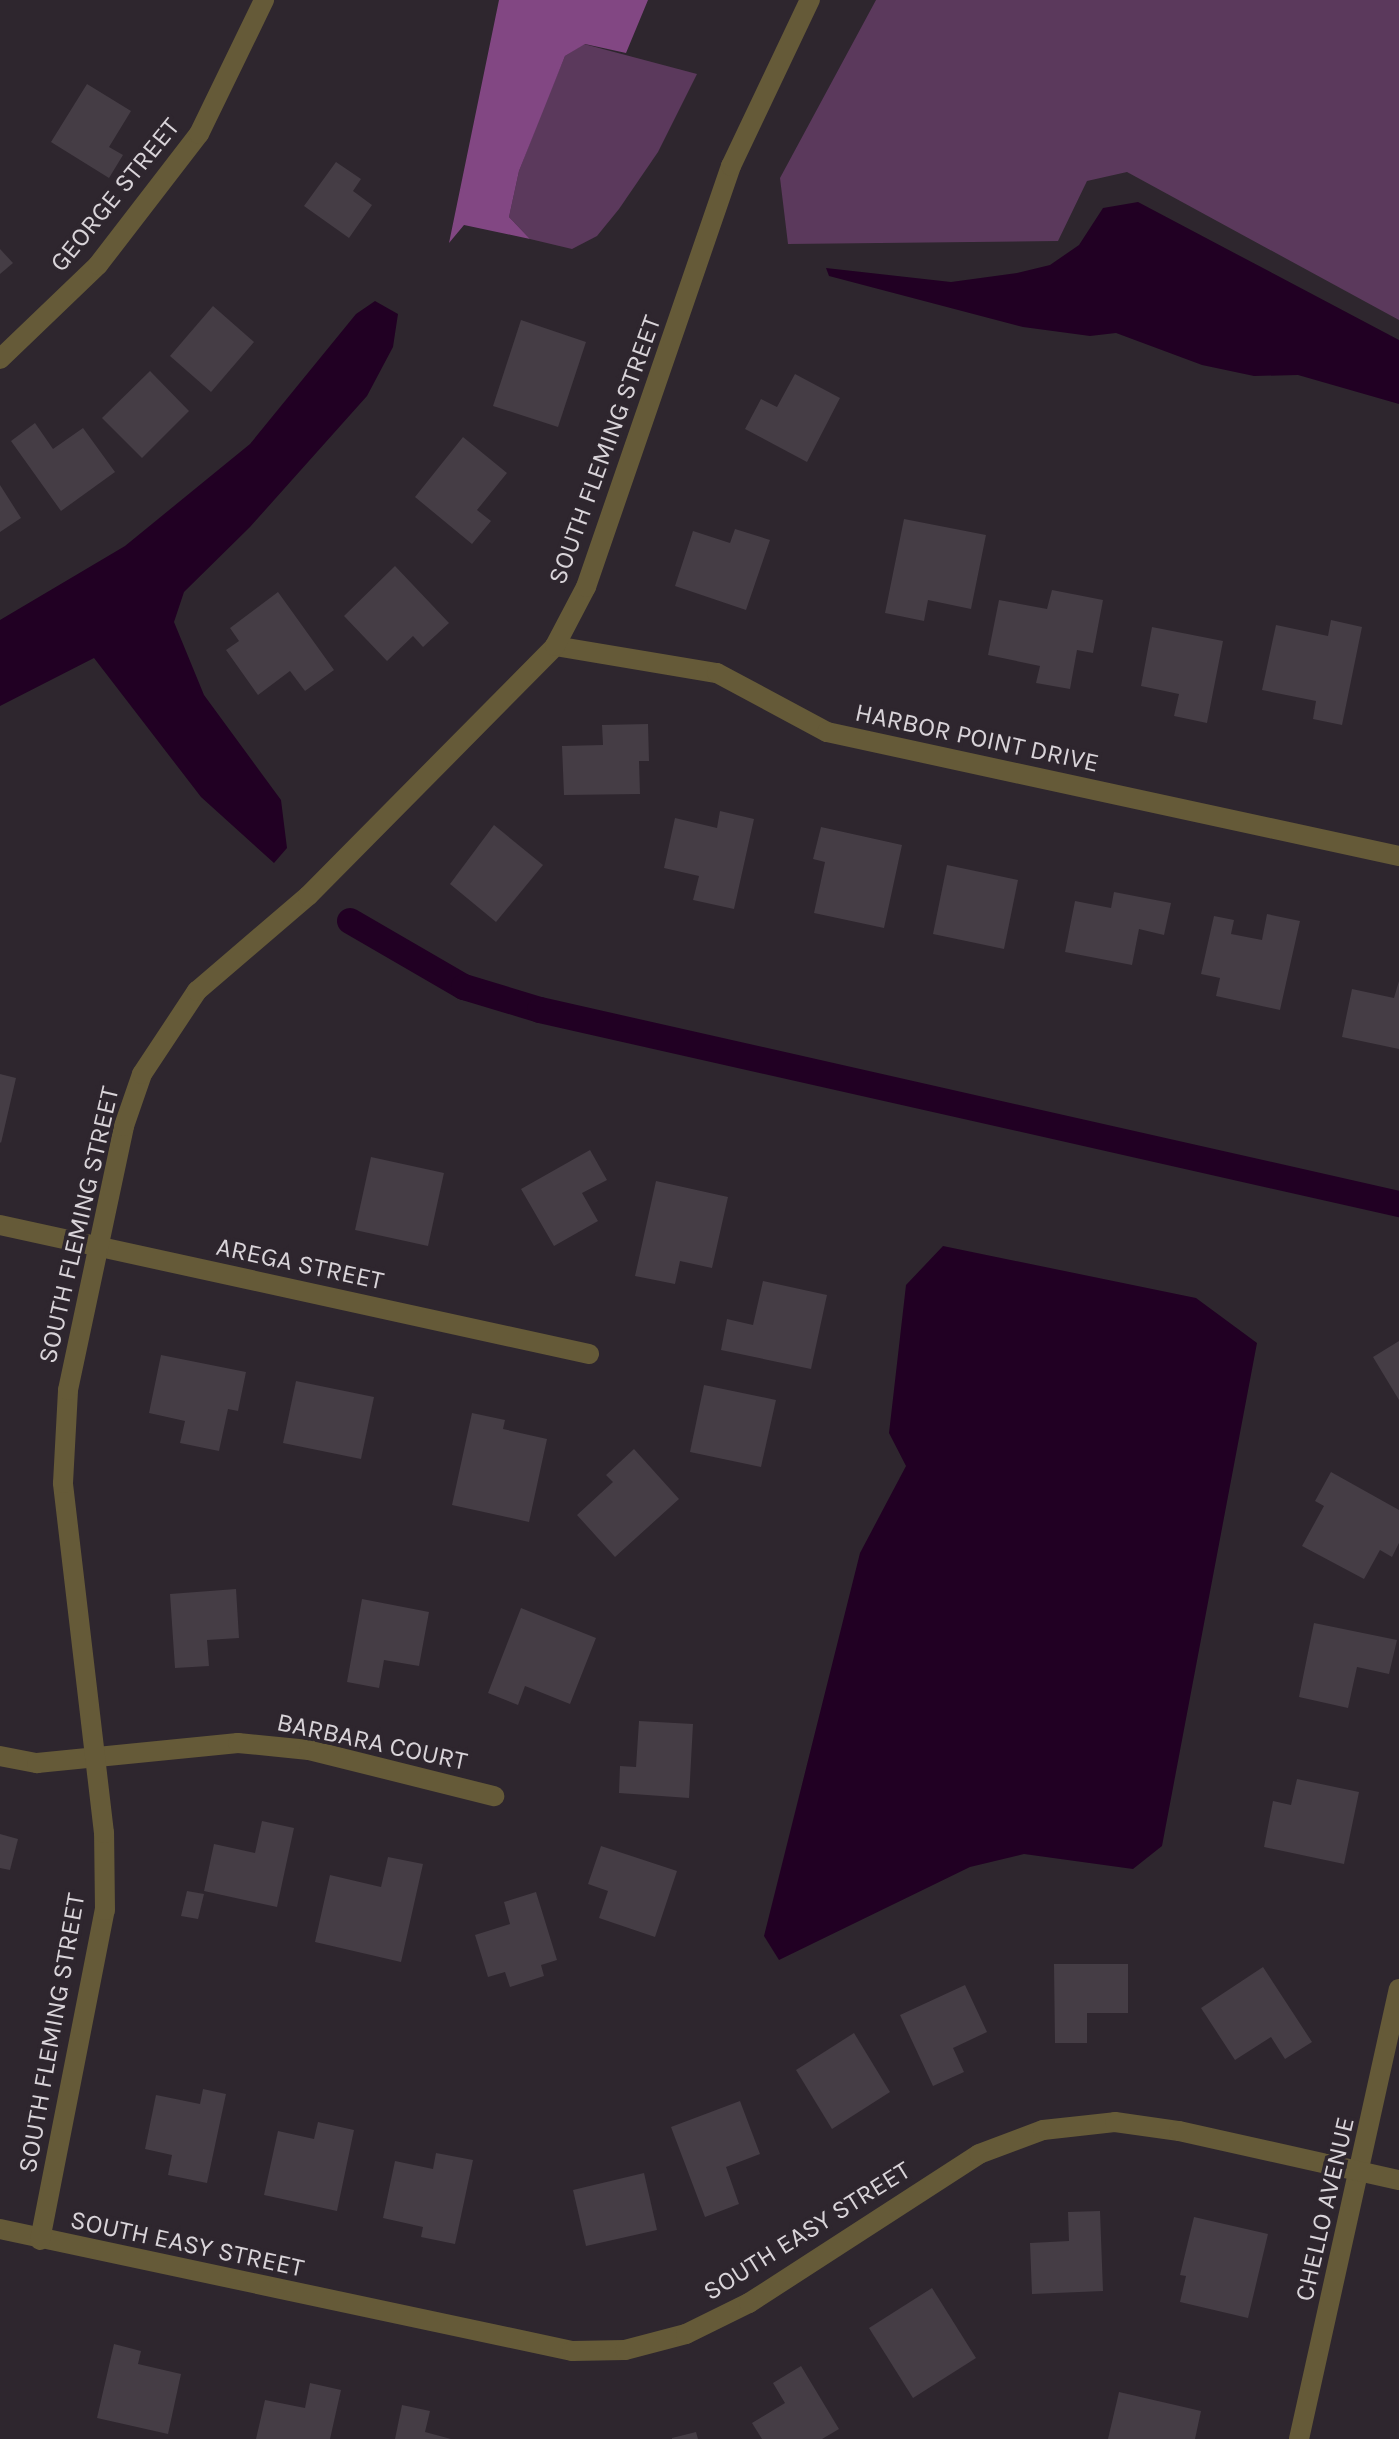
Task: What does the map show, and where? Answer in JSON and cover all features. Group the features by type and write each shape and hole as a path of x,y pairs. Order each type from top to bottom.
{"street":[{"name":"GEORGE STREET","path":"0,359 98,265 199,134 264,0"},
{"name":"SOUTH FLEMING STREET","path":"40,2240 105,1910 96,1757 63,1483 68,1390 96,1246 124,1126 142,1074 197,991 308,896 555,646 586,587 731,166 810,0"},
{"name":"HARBOR POINT DRIVE","path":"555,646 717,673 827,732 1399,856"},
{"name":"AREGA STREET","path":"0,1225 589,1354"},
{"name":"BARBARA COURT","path":"0,1756 37,1763 238,1743 309,1750 494,1796"},
{"name":"CHELLO AVENUE","path":"1299,2439 1399,1989"},
{"name":"SOUTH EASY STREET","path":"0,2229 40,2240 572,2351 625,2350 686,2334 749,2303 979,2154 1043,2130 1115,2122 1179,2131 1399,2180"}],"shaded area":[{"path":"499,0 648,0 626,53 585,44 565,56 519,171 509,217 530,239 464,225 449,243"},
{"path":"876,0 1399,0 1399,320 1127,172 1087,181 1058,241 788,244 780,178"},
{"path":"584,44 697,74 658,152 619,209 597,236 572,249 530,239 509,217 519,171 565,56"},
{"path":"1138,202 1399,340 1399,404 1298,375 1254,376 1202,365 1116,333 1090,336 1023,327 829,276 826,268 951,282 1017,273 1050,265 1079,245 1103,208"},
{"path":"375,301 398,314 393,347 367,396 250,527 184,592 174,622 204,695 281,800 287,848 274,863 201,797 94,658 0,706 0,620 125,546 250,444 356,314"},
{"path":"943,1246 1196,1298 1257,1343 1162,1846 1133,1869 1024,1854 970,1867 779,1960 764,1936 860,1553 906,1466 889,1433 906,1285"}],"building":[{"path":"87,84 131,111 109,147 123,155 109,178 51,142"},
{"path":"336,162 361,179 353,191 372,205 349,238 304,206"},
{"path":"0,249 13,263 0,274"},
{"path":"213,306 254,342 211,392 170,356"},
{"path":"521,320 586,342 558,427 493,406"},
{"path":"150,371 189,411 142,458 102,418"},
{"path":"795,374 840,398 807,462 745,429 761,399 777,407"},
{"path":"35,423 53,449 83,428 115,472 61,511 11,441"},
{"path":"463,437 507,473 477,510 491,521 472,544 415,497"},
{"path":"0,485 21,518 0,532"},
{"path":"904,519 986,535 971,609 928,600 924,621 885,613"},
{"path":"735,529 770,540 746,610 675,586 693,531 730,543"},
{"path":"395,566 449,623 423,647 413,636 387,661 344,616"},
{"path":"1052,590 1103,600 1093,653 1077,650 1070,689 1036,683 1040,666 988,655 999,600 1047,609"},
{"path":"278,592 334,670 305,691 290,671 258,695 226,650 239,641 230,628"},
{"path":"1331,620 1362,627 1342,725 1313,719 1316,701 1262,690 1276,625 1328,636"},
{"path":"1152,627 1223,641 1207,723 1174,716 1179,694 1141,686"},
{"path":"648,724 649,761 639,761 640,794 564,795 562,746 603,745 602,725"},
{"path":"720,811 754,819 734,909 693,900 699,876 664,868 675,818 717,828"},
{"path":"494,825 543,865 496,922 450,884"},
{"path":"821,827 902,845 884,928 814,913 825,862 813,859"},
{"path":"947,865 1018,880 1004,949 933,934"},
{"path":"1114,892 1171,903 1164,935 1139,929 1132,965 1065,952 1075,901 1111,908"},
{"path":"1267,914 1300,921 1280,1010 1216,996 1220,978 1201,974 1214,916 1234,920 1231,934 1262,940"},
{"path":"1399,981 1399,1049 1342,1037 1352,989 1394,998"},
{"path":"0,1074 16,1078 1,1143 0,1142"},
{"path":"590,1150 607,1180 582,1193 598,1221 554,1246 521,1189"},
{"path":"371,1157 444,1173 428,1246 355,1230"},
{"path":"656,1181 728,1197 712,1268 680,1261 675,1284 635,1276"},
{"path":"763,1281 827,1295 811,1369 721,1350 727,1319 753,1325"},
{"path":"1399,1341 1399,1400 1373,1357"},
{"path":"161,1355 246,1372 238,1411 228,1409 219,1451 180,1443 185,1421 149,1413"},
{"path":"296,1381 374,1397 361,1459 283,1443"},
{"path":"704,1385 776,1400 761,1467 690,1452"},
{"path":"472,1413 505,1420 503,1429 547,1439 529,1522 452,1505"},
{"path":"634,1449 679,1499 615,1557 577,1515 613,1482 606,1475"},
{"path":"1331,1472 1399,1510 1399,1543 1392,1557 1380,1550 1364,1579 1302,1546 1324,1506 1315,1501"},
{"path":"236,1589 239,1638 207,1640 209,1666 175,1668 170,1594"},
{"path":"362,1599 429,1612 419,1666 384,1660 379,1688 347,1682"},
{"path":"521,1608 596,1638 570,1704 525,1686 518,1705 488,1693"},
{"path":"1314,1623 1397,1640 1389,1674 1357,1667 1348,1708 1299,1697"},
{"path":"639,1721 693,1724 689,1798 619,1793 620,1766 636,1767"},
{"path":"1297,1779 1359,1792 1344,1864 1264,1847 1273,1801 1291,1805"},
{"path":"262,1821 294,1828 277,1907 204,1891 214,1844 255,1853"},
{"path":"0,1834 18,1839 10,1870 0,1868"},
{"path":"601,1846 677,1871 655,1937 599,1918 608,1891 588,1884"},
{"path":"388,1857 423,1864 401,1962 315,1942 330,1875 381,1887"},
{"path":"187,1891 204,1894 198,1919 181,1916"},
{"path":"536,1892 557,1960 541,1965 544,1976 510,1987 505,1972 488,1977 475,1935 510,1924 504,1902"},
{"path":"1054,1964 1128,1964 1128,2013 1087,2013 1087,2043 1055,2043"},
{"path":"1263,1967 1312,2042 1285,2059 1271,2037 1235,2060 1201,2008"},
{"path":"965,1985 987,2032 953,2048 964,2072 933,2086 900,2015"},
{"path":"854,2033 890,2092 832,2129 796,2070"},
{"path":"203,2089 226,2094 207,2183 168,2175 172,2155 145,2149 156,2095 200,2104"},
{"path":"740,2101 760,2154 726,2167 739,2204 705,2217 671,2127"},
{"path":"318,2122 354,2130 337,2211 264,2195 278,2131 314,2139"},
{"path":"436,2153 473,2160 455,2244 421,2237 423,2227 383,2218 395,2161 433,2169"},
{"path":"644,2173 657,2230 586,2246 573,2190"},
{"path":"1100,2211 1103,2291 1032,2294 1030,2243 1069,2241 1068,2212"},
{"path":"1194,2217 1268,2234 1248,2318 1180,2302 1186,2276 1180,2275"},
{"path":"932,2288 976,2358 913,2398 869,2328"},
{"path":"114,2344 141,2351 138,2364 181,2374 168,2434 97,2418"},
{"path":"801,2366 839,2429 822,2439 762,2439 752,2423 785,2403 773,2383"},
{"path":"310,2383 341,2390 330,2439 256,2439 265,2400 305,2408"},
{"path":"1119,2392 1201,2411 1195,2439 1108,2439"},
{"path":"402,2405 430,2411 425,2432 451,2439 395,2439"},
{"path":"696,2432 698,2439 672,2439 672,2438"}],"waterway":[{"path":"350,921 464,987 540,1010 1399,1204"}]}
